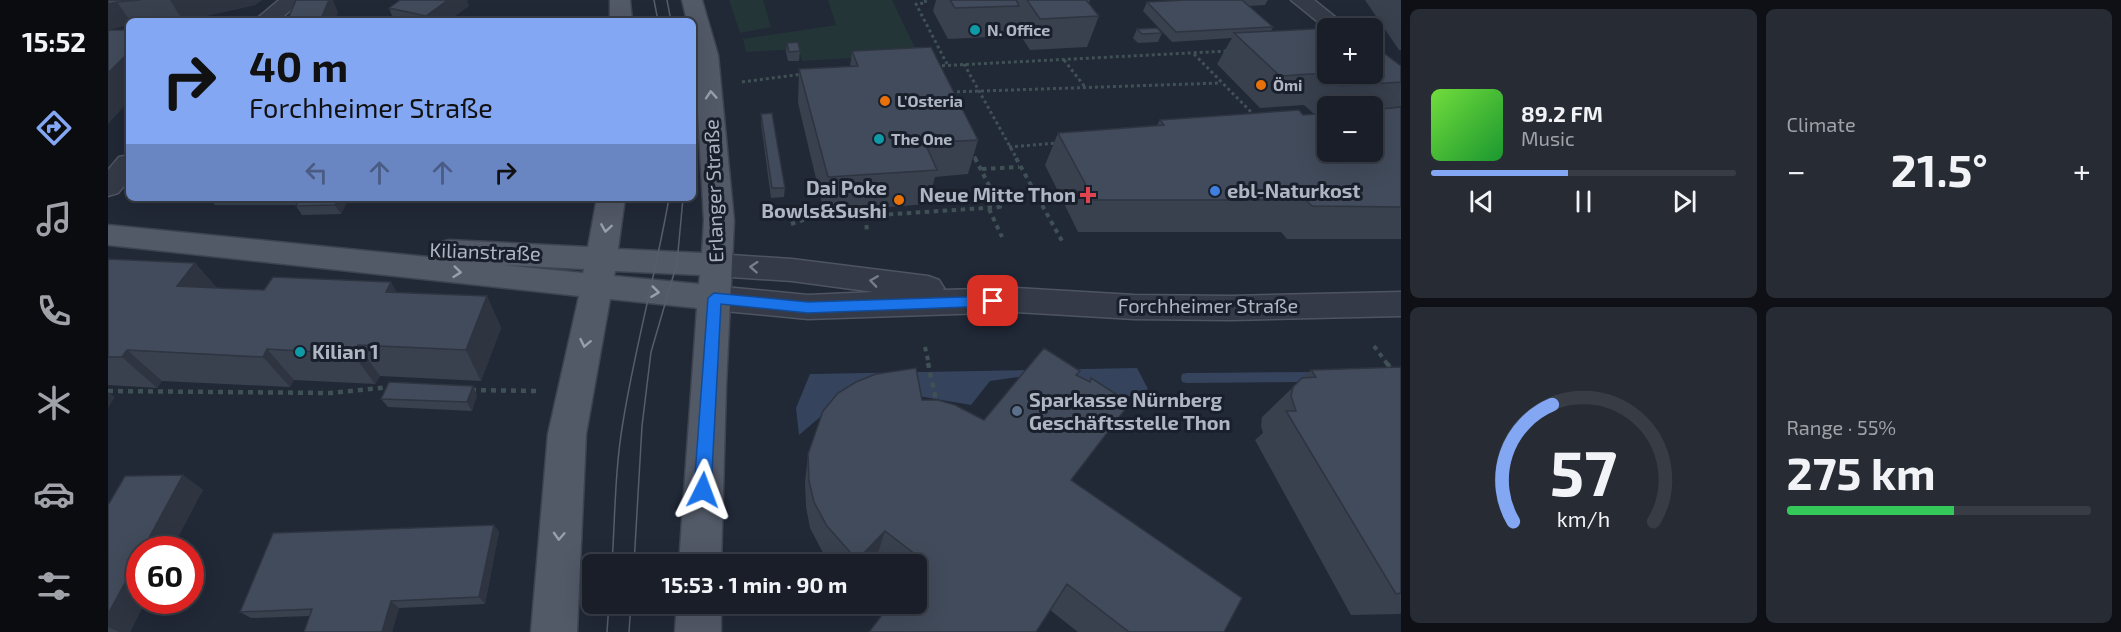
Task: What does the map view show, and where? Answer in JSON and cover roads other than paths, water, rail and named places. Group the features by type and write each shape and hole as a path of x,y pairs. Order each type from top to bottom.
{"main road":[{"path":"620,0 621,18"},
{"name":"Erlanger Straße","path":"692,0 702,32 708,66 718,196 700,554"},
{"path":"554,632 567,434 611,201"},
{"name":"Kilianstraße","path":"108,235 252,248 349,261 599,272"},
{"name":"Forchheimer Straße","path":"599,272 715,282"},
{"path":"698,632 699,614"}],"street":[{"path":"269,18 292,0"},
{"path":"1301,0 1325,18"},
{"path":"108,186 126,166"},
{"name":"Forchheimer Straße","path":"715,282 808,308 1016,300 1134,307 1231,308 1401,304"}],"water":[{"path":"1137,368 1148,389 1114,402 1026,376 990,381 971,405 894,392 832,407 799,435 796,408 810,374"}],"waterway":[{"path":"1187,378 1318,377"}],"tram line":[{"path":"654,0 657,18"},
{"path":"667,0 670,18"},
{"path":"613,554 620,439 633,366 668,201"},
{"path":"635,554 642,426 651,352 677,263 683,201"},
{"path":"607,632 608,614"},
{"path":"629,632 630,614"}],"place":[{"name":"N. Office","path":"975,30"},
{"name":"Ömi","path":"1261,85"},
{"name":"L'Osteria","path":"885,101"},
{"name":"The One","path":"879,139"},
{"name":"ebl-Naturkost","path":"1215,191"},
{"name":"Neue Mitte Thon","path":"1088,195"},
{"name":"Dai Poke Bowls&Sushi","path":"899,200"},
{"name":"Kilian 1","path":"300,352"},
{"name":"Sparkasse Nürnberg Geschäftsstelle Thon","path":"1017,411"}]}
